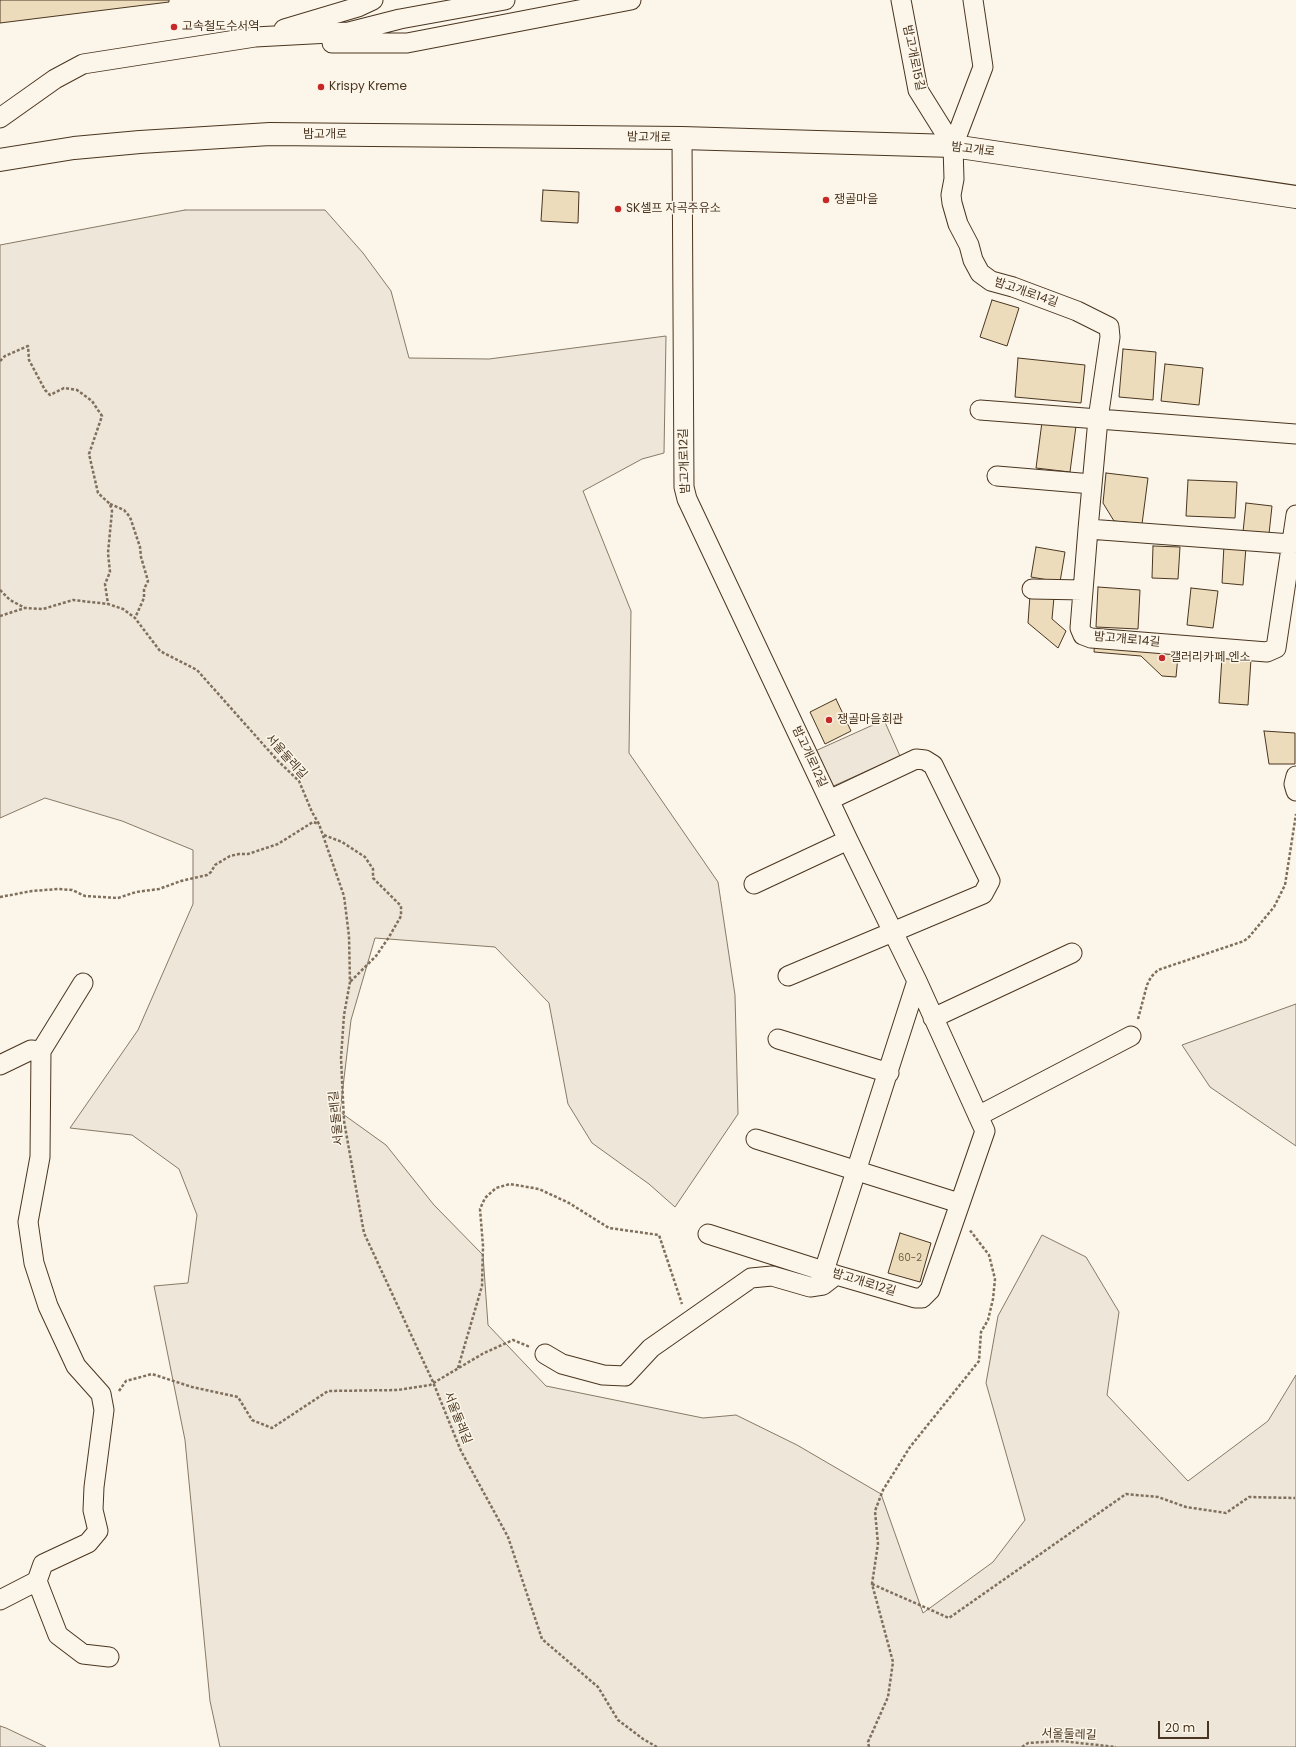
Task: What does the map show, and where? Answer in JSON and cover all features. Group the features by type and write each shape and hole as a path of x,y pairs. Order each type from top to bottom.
{"main road":[{"name":"밤고개로","path":"0,160 74,148 140,142 270,134 682,138 953,146 1296,197"}],"street":[{"path":"254,37 358,8 373,0"},
{"path":"0,118 55,79 83,64 254,37 349,32 400,19 505,0"},
{"path":"254,37 322,43 407,43 631,0"},
{"name":"밤고개로15길","path":"901,0 918,90 953,146"},
{"path":"953,146 983,67 973,0"},
{"name":"밤고개로12길","path":"682,138 684,479 686,499 848,840 918,981 933,1018 985,1131 930,1290 922,1298 915,1298 830,1273 708,1234"},
{"name":"밤고개로14길","path":"953,146 954,179 952,203 958,224 980,273 991,282 1013,287 1077,311 1109,327 1110,338 1098,419 1088,529 1080,628 1083,635 1091,638 1267,652 1276,648 1291,544"},
{"path":"980,410 1296,434"},
{"path":"997,476 1092,484"},
{"path":"1088,529 1291,544 1296,515"},
{"path":"1032,589 1083,590"},
{"name":"밤고개로12길","path":"829,800 916,759 925,760 932,765 990,881 982,894 893,932"},
{"path":"1296,776 1294,784 1296,791"},
{"path":"754,884 848,840"},
{"path":"788,976 893,932"},
{"path":"933,1018 1072,953"},
{"path":"545,1354 562,1364 603,1375 625,1376 651,1348 751,1278 772,1276 810,1287 823,1285 830,1273 855,1171 889,1073 918,981"},
{"path":"0,1600 37,1581 44,1564 88,1543 98,1531 93,1510 94,1487 104,1410 101,1394 76,1366 48,1306 34,1263 28,1222 40,1157 41,1051 83,983"},
{"path":"978,1116 1131,1036"},
{"path":"778,1039 889,1073"},
{"path":"0,1065 31,1050 41,1051"},
{"path":"756,1139 855,1171 958,1208"},
{"path":"37,1581 58,1635 83,1654 109,1657"}],"path":[{"path":"0,361 5,356 28,346 29,360 45,390 50,395 69,387 77,390 98,408 102,416 89,454 91,469 95,477 98,493 110,504 124,510 130,517 140,547 141,557 148,581 144,589 144,598 135,618"},
{"path":"108,604 105,584 110,572 108,554 112,511 110,504"},
{"path":"0,590 10,600 25,608"},
{"name":"서울둘레길","path":"0,616 25,608 43,609 73,600 108,604 123,609 135,618 160,651 197,670 257,738 299,781 312,812 319,824 344,896 349,936 350,982 344,1015 341,1058 344,1121 364,1233 433,1382 461,1451 508,1537 542,1639 598,1687 618,1720 643,1739 657,1747"},
{"path":"1131,1036 1136,1027 1149,981 1158,970 1244,941 1274,907 1285,885 1296,814"},
{"path":"0,897 32,890 59,889 72,890 84,896 118,898 136,892 159,889 180,881 207,875 211,872 215,864 230,856 248,854 278,844 313,822 319,824"},
{"path":"323,835 342,842 365,857 373,869 373,878 401,906 401,916 389,937 376,956 350,982"},
{"path":"458,1368 482,1286 483,1246 480,1209 485,1198 496,1188 510,1184 539,1189 551,1194 570,1203 609,1228 659,1235 688,1322"},
{"path":"869,1747 868,1742 888,1697 892,1662 872,1584 878,1544 875,1511 883,1490 910,1447 979,1361 981,1332 988,1320 993,1299 995,1279 989,1256 962,1218 958,1208"},
{"path":"118,1394 126,1380 152,1374 192,1386 238,1397 252,1420 272,1428 328,1391 398,1390 430,1385 484,1353 513,1340 545,1354"},
{"path":"872,1584 949,1618 1126,1494 1158,1497 1186,1507 1226,1513 1249,1497 1295,1498"},
{"name":"서울둘레길","path":"1022,1747 1028,1743 1061,1741 1116,1747"}],"shaded area":[{"path":"185,210 325,210 363,253 391,291 409,358 489,359 666,336 664,453 642,459 583,491 631,611 629,753 718,882 735,995 738,1114 675,1207 649,1184 592,1143 568,1104 549,1003 495,947 375,938 351,1020 340,1112 386,1145 434,1205 483,1255 488,1325 546,1386 703,1418 736,1415 797,1445 881,1494 923,1613 993,1562 1025,1520 986,1383 998,1316 1042,1235 1086,1257 1119,1312 1107,1395 1188,1481 1268,1421 1296,1375 1296,1747 220,1747 210,1701 185,1440 154,1286 188,1283 197,1215 179,1169 132,1135 70,1128 138,1030 193,904 193,850 122,821 45,798 0,818 0,245"},
{"path":"884,720 900,756 829,788 813,752"},
{"path":"1296,1004 1296,1146 1210,1087 1182,1045"},
{"path":"0,1726 6,1728 46,1747 0,1747"}],"building":[{"path":"0,0 169,0 169,2 0,23"},
{"path":"543,190 579,192 578,223 541,221"},
{"path":"992,300 1019,308 1007,346 980,337"},
{"path":"1123,349 1156,352 1153,400 1119,397"},
{"path":"1018,358 1085,365 1081,403 1015,397"},
{"path":"1165,364 1203,368 1199,405 1161,401"},
{"path":"1042,422 1076,426 1070,472 1036,468"},
{"path":"1106,473 1148,478 1142,524 1114,521 1103,503"},
{"path":"1188,480 1237,482 1235,518 1186,516"},
{"path":"1246,503 1272,506 1269,534 1243,532"},
{"path":"1224,545 1246,547 1243,585 1222,583"},
{"path":"1153,546 1180,547 1178,579 1152,578"},
{"path":"1036,547 1065,552 1060,582 1031,577"},
{"path":"1098,587 1140,590 1138,629 1096,627"},
{"path":"1191,588 1218,591 1213,628 1187,625"},
{"path":"1030,595 1054,597 1052,619 1066,631 1058,648 1028,623"},
{"path":"1095,639 1179,645 1176,677 1162,676 1141,656 1094,652"},
{"path":"1222,657 1251,659 1248,705 1219,703"},
{"path":"836,699 851,731 825,744 810,712"},
{"path":"1264,731 1295,733 1295,764 1269,764"},
{"path":"900,1233 931,1243 920,1282 888,1273"}],"place":[{"name":"고속철도수서역","path":"174,27"},
{"name":"Krispy Kreme","path":"321,87"},
{"name":"쟁골마을","path":"826,200"},
{"name":"SK셀프 자곡주유소","path":"618,209"},
{"name":"갤러리카페 엔소","path":"1162,658"},
{"name":"쟁골마을회관","path":"829,720"}]}
